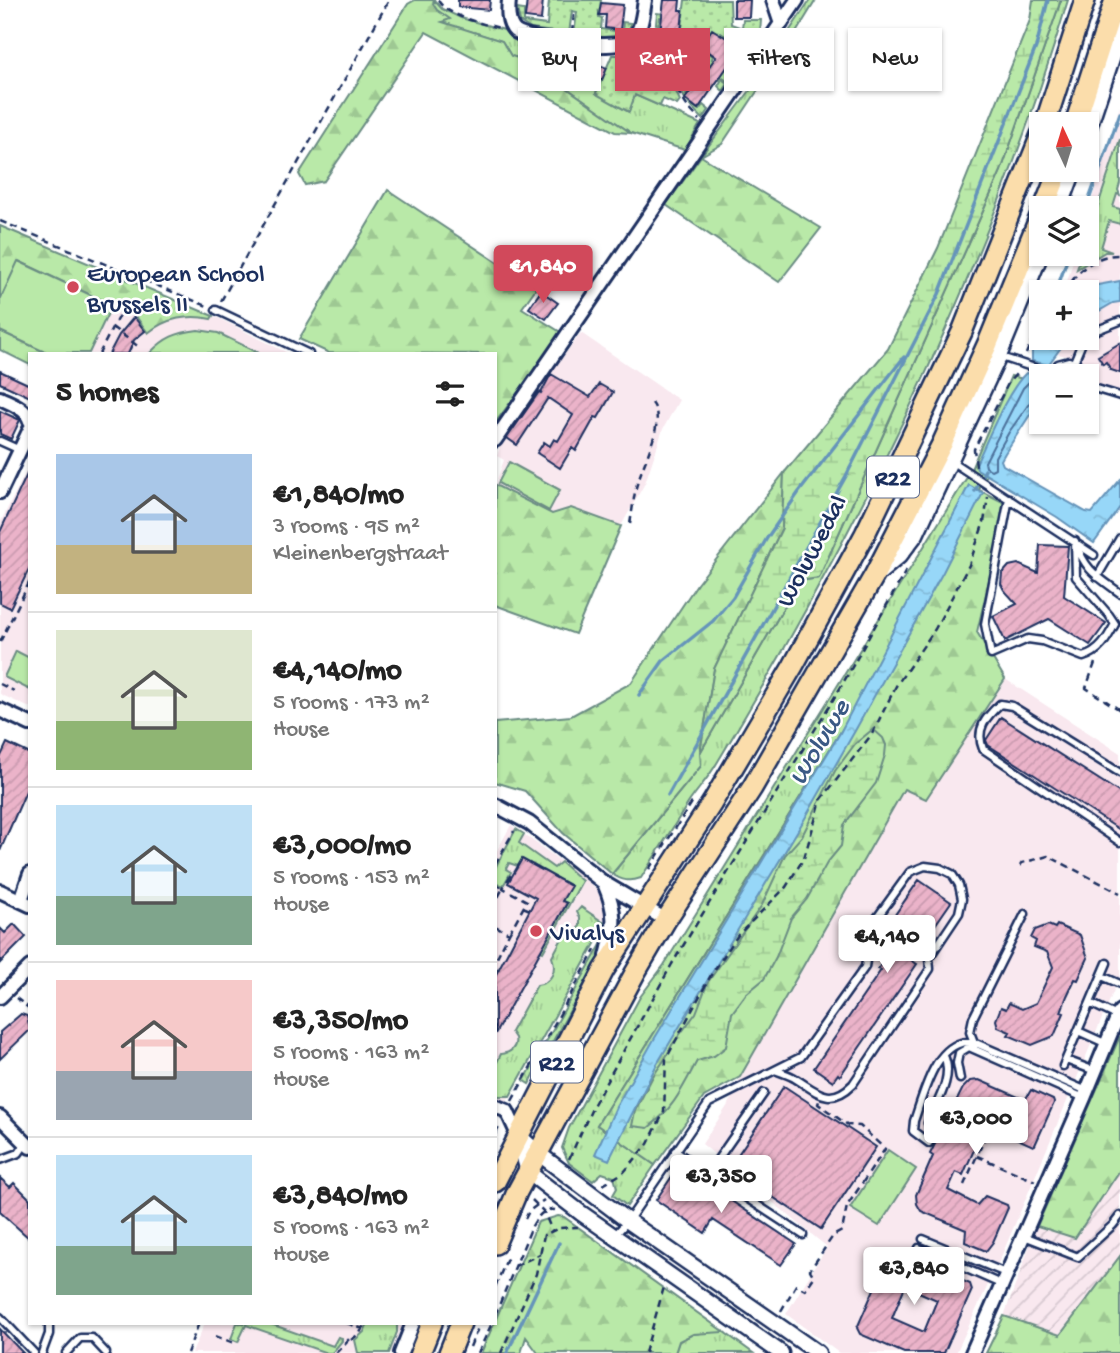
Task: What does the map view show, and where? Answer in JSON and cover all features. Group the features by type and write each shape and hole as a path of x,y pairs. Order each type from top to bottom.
{"highway":[{"path":"1049,112 1085,0"},
{"path":"1079,112 1115,0"},
{"name":"Woluwedal","path":"604,970 712,803 865,534 962,332 1029,165"},
{"name":"R22","path":"502,1249 528,1172 635,973 666,920 752,788 874,576 943,442 1029,243"},
{"name":"R22","path":"497,1178 604,970"},
{"path":"420,1353 431,1325"},
{"path":"449,1353 460,1325"}],"main road":[{"path":"1093,112 1120,31"},
{"path":"874,576 899,555 915,534 998,356 1035,266"}],"street":[{"path":"509,0 509,20 521,35 591,45 620,45 633,39 637,33 645,0"},
{"path":"773,0 781,24"},
{"path":"497,437 797,0"},
{"path":"0,398 28,415"},
{"path":"0,492 28,433"},
{"path":"0,710 28,723"},
{"path":"497,806 529,823 604,883 666,920"},
{"path":"604,883 611,899 615,920 604,970"},
{"path":"0,891 25,902"},
{"path":"0,997 28,969"},
{"path":"972,1353 1119,1014"},
{"path":"497,1107 507,1111 518,1135 528,1172 781,1353"},
{"path":"0,1117 28,1145"},
{"path":"518,1135 628,1222 818,1353"},
{"path":"401,1353 411,1325"}],"lane":[{"path":"216,310 305,352"},
{"path":"1099,330 1120,321"},
{"path":"1074,362 1079,350"},
{"path":"998,356 1029,366"},
{"path":"1058,364 1076,364"},
{"path":"1099,390 1120,396"},
{"path":"0,441 20,450"},
{"path":"951,461 1094,555"},
{"path":"1009,499 985,624 991,655 1028,639 1042,641 1083,657 1094,654 1101,645 1115,624 1076,577 1075,541"},
{"path":"1097,577 1120,538"},
{"path":"1075,541 1082,562 1097,577 1120,593"},
{"path":"1120,773 1012,706 1000,704 984,722 979,737 983,749 1120,842"},
{"path":"614,1236 628,1222 675,1151 715,1098 802,1057 865,967 866,933 910,872 925,866 940,868 952,874 960,885 962,899 959,913 929,958 930,968 853,1084 846,1091 826,1096 811,1091 795,1078 775,1070"},
{"path":"979,1052 970,1032 973,1018 1026,914"},
{"path":"1095,1072 1065,1063 1107,963"},
{"path":"1102,976 1120,984"},
{"path":"1090,1003 1119,1014"},
{"path":"1078,1031 1107,1044"},
{"path":"929,1143 913,1130 914,1121 936,1063 949,1049 962,1042 974,1043 1086,1095"},
{"path":"960,1079 957,1063 959,1053 969,1047 1086,1095"},
{"path":"934,1131 928,1123 946,1082 948,1065 944,1056"},
{"path":"709,1172 764,1093"},
{"path":"0,1160 19,1153 28,1145"},
{"path":"675,1151 803,1235"},
{"path":"1024,1236 1079,1257 1113,1226 1120,1216"},
{"path":"923,1239 1005,1279"},
{"path":"919,1248 1005,1279"},
{"path":"0,1317 34,1353"},
{"path":"42,1353 49,1334 49,1325"},
{"path":"65,1353 80,1338 92,1338 106,1353"}],"path":[{"path":"0,221 216,310 389,0"},
{"path":"438,0 442,7 460,16 506,29"},
{"path":"573,28 574,13"},
{"path":"678,91 682,99 703,122"},
{"path":"1072,280 1084,267 1098,259 1120,255"},
{"path":"100,352 118,315"},
{"path":"112,327 139,346"},
{"path":"974,476 974,449 1009,382 1025,365 1030,350"},
{"path":"630,524 637,485 655,432 656,407 652,403"},
{"path":"594,1195 605,1183 624,1171 648,1143 664,1112 666,1059 677,1037 710,975 738,935 786,887 804,858 821,800 872,734 897,686 935,629 969,565 984,522 990,486"},
{"path":"562,1171 594,1104 672,964 842,685 909,564"},
{"path":"0,642 28,585"},
{"path":"1101,645 1086,688 1120,710"},
{"path":"0,684 14,691"},
{"path":"644,876 697,795"},
{"path":"497,860 516,827"},
{"path":"1020,866 1022,863 1048,856 1120,893"},
{"path":"497,899 513,871"},
{"path":"497,885 527,901 497,957"},
{"path":"523,907 530,910"},
{"path":"497,927 509,933"},
{"path":"520,1087 598,945"},
{"path":"16,998 28,1007"},
{"path":"774,1322 796,1285 805,1290 814,1277 810,1270 833,1237 842,1231 847,1206 885,1149 860,1126 848,1125 818,1104"},
{"path":"964,1185 991,1124"},
{"path":"977,1156 1046,1186"},
{"path":"531,1199 544,1212 552,1231"},
{"path":"522,1224 529,1211 538,1204"},
{"path":"497,1310 532,1226 544,1212"},
{"path":"501,1353 536,1273 544,1235 570,1226 581,1227"},
{"path":"497,1276 502,1249"},
{"path":"515,1266 540,1254"},
{"path":"645,1353 664,1286"},
{"path":"187,1353 198,1325"},
{"path":"353,1325 363,1329"},
{"path":"336,1353 364,1325"},
{"path":"468,1353 479,1325"},
{"path":"478,1353 491,1325"},
{"path":"215,1336 237,1344"}],"shaded area":[{"path":"1120,106 1120,281 1099,285 1099,280 1067,280 1072,266 1099,266 1099,196 1093,196"},
{"name":"European School Brussels II","path":"15,233 220,319 286,352 28,352 28,364 0,350 0,259"},
{"path":"1120,302 1120,396 1099,387 1099,364 1083,364 1080,360 1058,354 1060,350 1099,350 1099,311"},
{"path":"581,333 679,400 663,429 645,483 621,526 571,508 552,514 497,486 504,460 497,456 504,435"},
{"path":"28,468 28,707 0,694 0,523"},
{"path":"1005,679 1120,753 1120,976 1001,1257 956,1353 839,1353 786,1314 827,1247 702,1144 730,1102 740,1077 904,789 926,799"},
{"path":"511,825 584,878 602,895 607,905 607,923 497,1118 497,850"},
{"path":"1120,1170 1120,1256 1060,1335 1004,1316 1037,1226 1075,1238"},
{"path":"204,1325 402,1325 391,1353 192,1353"}],"green space":[{"path":"415,0 434,0 433,4 437,10 450,19 442,22 502,41 511,56 518,58 518,81 426,32 324,181 305,185 299,174 408,4"},
{"path":"434,0 442,9 461,18 504,30 518,42 518,58 511,56 502,41 441,22 433,4"},
{"path":"549,0 601,0 601,29 575,28 577,12 572,11 570,28 529,28 520,22 517,9 524,10 524,22 547,25"},
{"path":"685,0 730,0 731,24 742,28 724,28 724,35 721,33 710,49 710,28 682,28 683,20 660,17 659,25 656,24 657,13 683,16"},
{"path":"810,0 816,0 799,28 791,28"},
{"path":"1033,0 1061,0 1001,171 819,578 799,581 700,753 714,669 782,528 784,473 888,349 938,248 1030,20"},
{"path":"1061,0 1068,0 1000,199 917,393 871,487 822,581 714,768 641,878 619,878 612,874 701,766 700,753 799,581 819,578 1001,171"},
{"path":"743,20 761,20 760,28 742,28"},
{"path":"623,22 631,23 630,28 622,28"},
{"path":"601,29 615,31 615,38 601,38"},
{"path":"710,54 712,59 724,67 724,79 715,73 724,81 723,91 718,86 721,81 710,71"},
{"path":"612,55 615,55 615,91 676,91 680,101 677,105 663,99 660,106 635,95 629,112 596,93 601,91 601,81"},
{"path":"538,91 571,91 631,133 615,132"},
{"path":"571,91 597,91 596,93 629,112 635,95 700,124 685,150 631,133"},
{"path":"681,91 689,91 686,95 689,98 687,101 699,110 703,105 709,110 703,119 690,106 684,97"},
{"path":"757,91 722,144 701,156 749,92"},
{"path":"1120,139 1120,195 1117,194 1113,207 1120,209 1120,224 1109,221 1101,248 1112,252 1099,256 1099,203"},
{"path":"701,156 821,228 779,282 666,205"},
{"path":"388,190 536,288 522,308 562,333 497,420 497,352 327,352 299,339"},
{"path":"0,226 213,316 211,319 178,318 148,333 132,311 126,313 111,307 112,305 19,261 0,300"},
{"path":"18,261 112,305 89,352 45,352 0,331 0,300"},
{"path":"198,330 218,333 257,352 151,352 171,337"},
{"path":"0,331 45,352 28,352 28,364 0,350"},
{"path":"1011,376 1029,380 1029,395 910,620 597,1125 655,1165 627,1206 613,1195 617,1188 614,1177 602,1173 593,1181 569,1163 562,1148 569,1128 640,997 664,965 969,474"},
{"path":"509,462 560,490 549,511 498,483"},
{"path":"784,473 782,528 714,669 700,753 701,766 612,874 563,833 525,791 497,783 497,723 571,716 631,683 697,584"},
{"path":"497,486 552,514 571,508 621,526 575,634 497,606"},
{"path":"979,490 1007,504 977,632 1005,679 926,799 904,789 740,1077 704,1097 655,1165 597,1125 910,620"},
{"path":"16,651 28,657 28,689 4,677"},
{"path":"873,729 886,745 876,783 844,825 841,846 827,863 807,899 791,918 764,979 746,994 732,1013 726,1047 714,1056 697,1061 677,1098 657,1121 648,1128 632,1126 635,1111 653,1076 696,1013 708,982 762,905 785,855 802,836 835,771 855,744"},
{"path":"516,829 524,834 519,843 554,868 561,862 582,881 543,952 540,951 567,903 562,901 570,886 522,859 518,866 509,863 506,869 511,872 503,886 497,883 497,864"},
{"path":"581,907 606,924 510,1096 497,1096 497,1062 501,1054 514,1047 515,1038 511,1032 537,985 550,979 554,967 552,957 565,933 574,933 580,926 577,912"},
{"path":"607,934 602,953 529,1084 524,1081"},
{"path":"1120,1036 1120,1170 1075,1238 1037,1226"},
{"path":"888,1150 916,1169 879,1226 850,1208"},
{"path":"558,1216 564,1217 724,1332 693,1334 679,1341 675,1353 538,1353 526,1337 521,1353 481,1353 493,1325 497,1325 497,1316 538,1222"},
{"path":"1120,1256 1120,1353 986,1353 1004,1316 1060,1335"},
{"path":"236,1325 246,1325 238,1342 231,1339"},
{"path":"246,1325 274,1325 333,1346 338,1337 342,1338 332,1353"},
{"path":"367,1325 397,1325 389,1353 358,1353 355,1340"},
{"path":"724,1332 753,1353 675,1353 679,1341 693,1334"}],"water":[{"path":"1120,281 1120,302 1099,311 1099,285"},
{"path":"1032,350 1059,350 1049,364 1032,361"},
{"path":"1026,373 1029,374 1029,416 1001,460 1003,465 1092,513 1120,480 1120,507 1094,543 1057,517 977,469 976,464 998,416"},
{"path":"969,485 983,493 943,572 856,729 657,1064 609,1160 595,1154 616,1107 653,1041 840,733"}],"building":[{"path":"458,0 490,0 489,10 458,7"},
{"path":"527,0 543,0 541,20 525,18"},
{"path":"664,0 680,0 679,10 683,10 681,28 661,28"},
{"path":"734,0 750,0 749,17 734,17"},
{"path":"601,3 623,5 620,28 605,28 606,15 599,15"},
{"path":"712,29 724,36 724,72 698,109 685,99 691,91 710,91 710,65 716,57 710,53"},
{"path":"601,66 607,68 601,80"},
{"path":"541,291 558,303 546,319 529,308"},
{"path":"134,317 145,331 134,340 129,352 110,352 119,335"},
{"path":"1120,343 1120,373 1111,370 1106,362 1103,364 1098,356"},
{"path":"0,371 28,384 28,396 0,383"},
{"path":"551,374 590,397 599,384 613,392 576,451 572,448 560,468 537,453 544,442 550,446 554,439 558,441 573,415 548,398 517,445 507,438 539,392 541,393"},
{"path":"0,411 20,420 11,439 0,434"},
{"path":"28,472 28,571 10,608 0,603 0,532"},
{"path":"1040,545 1068,546 1064,596 1106,623 1090,645 1049,619 1005,641 993,616 1017,604 1001,584 1002,574 1009,566 1018,564 1038,573"},
{"path":"1001,717 1120,793 1120,830 988,745 986,740"},
{"path":"7,743 28,753 28,787 0,851 0,758"},
{"name":"Vivalys","path":"522,859 571,886 562,901 567,903 497,1030 497,972 536,898 508,883"},
{"path":"919,880 951,902 911,960 917,964 840,1076 838,1074 833,1081 814,1068 881,970 878,969 893,947 879,938"},
{"path":"14,924 26,937 0,963 0,928 5,933"},
{"path":"1048,925 1055,928 1057,925 1080,935 1088,958 1067,996 1061,1012 1064,1013 1054,1036 1032,1045 1008,1035 1010,1032 998,1027 996,1020 1001,1007 1006,1009 1009,1003 1022,1009 1036,1003 1053,967 1047,952 1034,947 1036,941 1031,938 1035,930"},
{"path":"21,1014 27,1016 28,1032 0,1059 0,1032"},
{"path":"979,1080 1025,1100 1031,1090 1053,1100 1054,1103 1033,1146 1011,1136 1013,1125 981,1113 973,1131 981,1134 963,1175 956,1172 948,1190 977,1205 985,1196 1007,1205 993,1242 986,1251 965,1242 966,1230 921,1211 916,1195 933,1156 930,1154 963,1088 970,1081"},
{"path":"784,1086 876,1147 821,1229 729,1168"},
{"path":"679,1166 796,1244 781,1265 713,1220 705,1233 656,1200"},
{"path":"0,1178 10,1187 14,1183 28,1197 28,1237 0,1212"},
{"path":"897,1252 970,1284 972,1290 944,1353 904,1353 860,1334 857,1328 889,1255","holes":["905,1286 937,1300 924,1332 892,1318"]},
{"path":"0,1329 23,1353 0,1353"}],"waterway":[{"path":"668,795 846,476 939,294 1036,47 1048,0"},
{"path":"1090,196 1120,113"},
{"path":"1060,280 1065,266"},
{"path":"639,695 663,661 713,621 733,597 767,538 799,492 904,357"},
{"name":"Woluwe","path":"975,491 985,470"},
{"name":"Woluwe","path":"507,1353 559,1243"}],"place":[{"name":"European School Brussels II","path":"73,287"},
{"name":"Vivalys","path":"536,931"}]}
